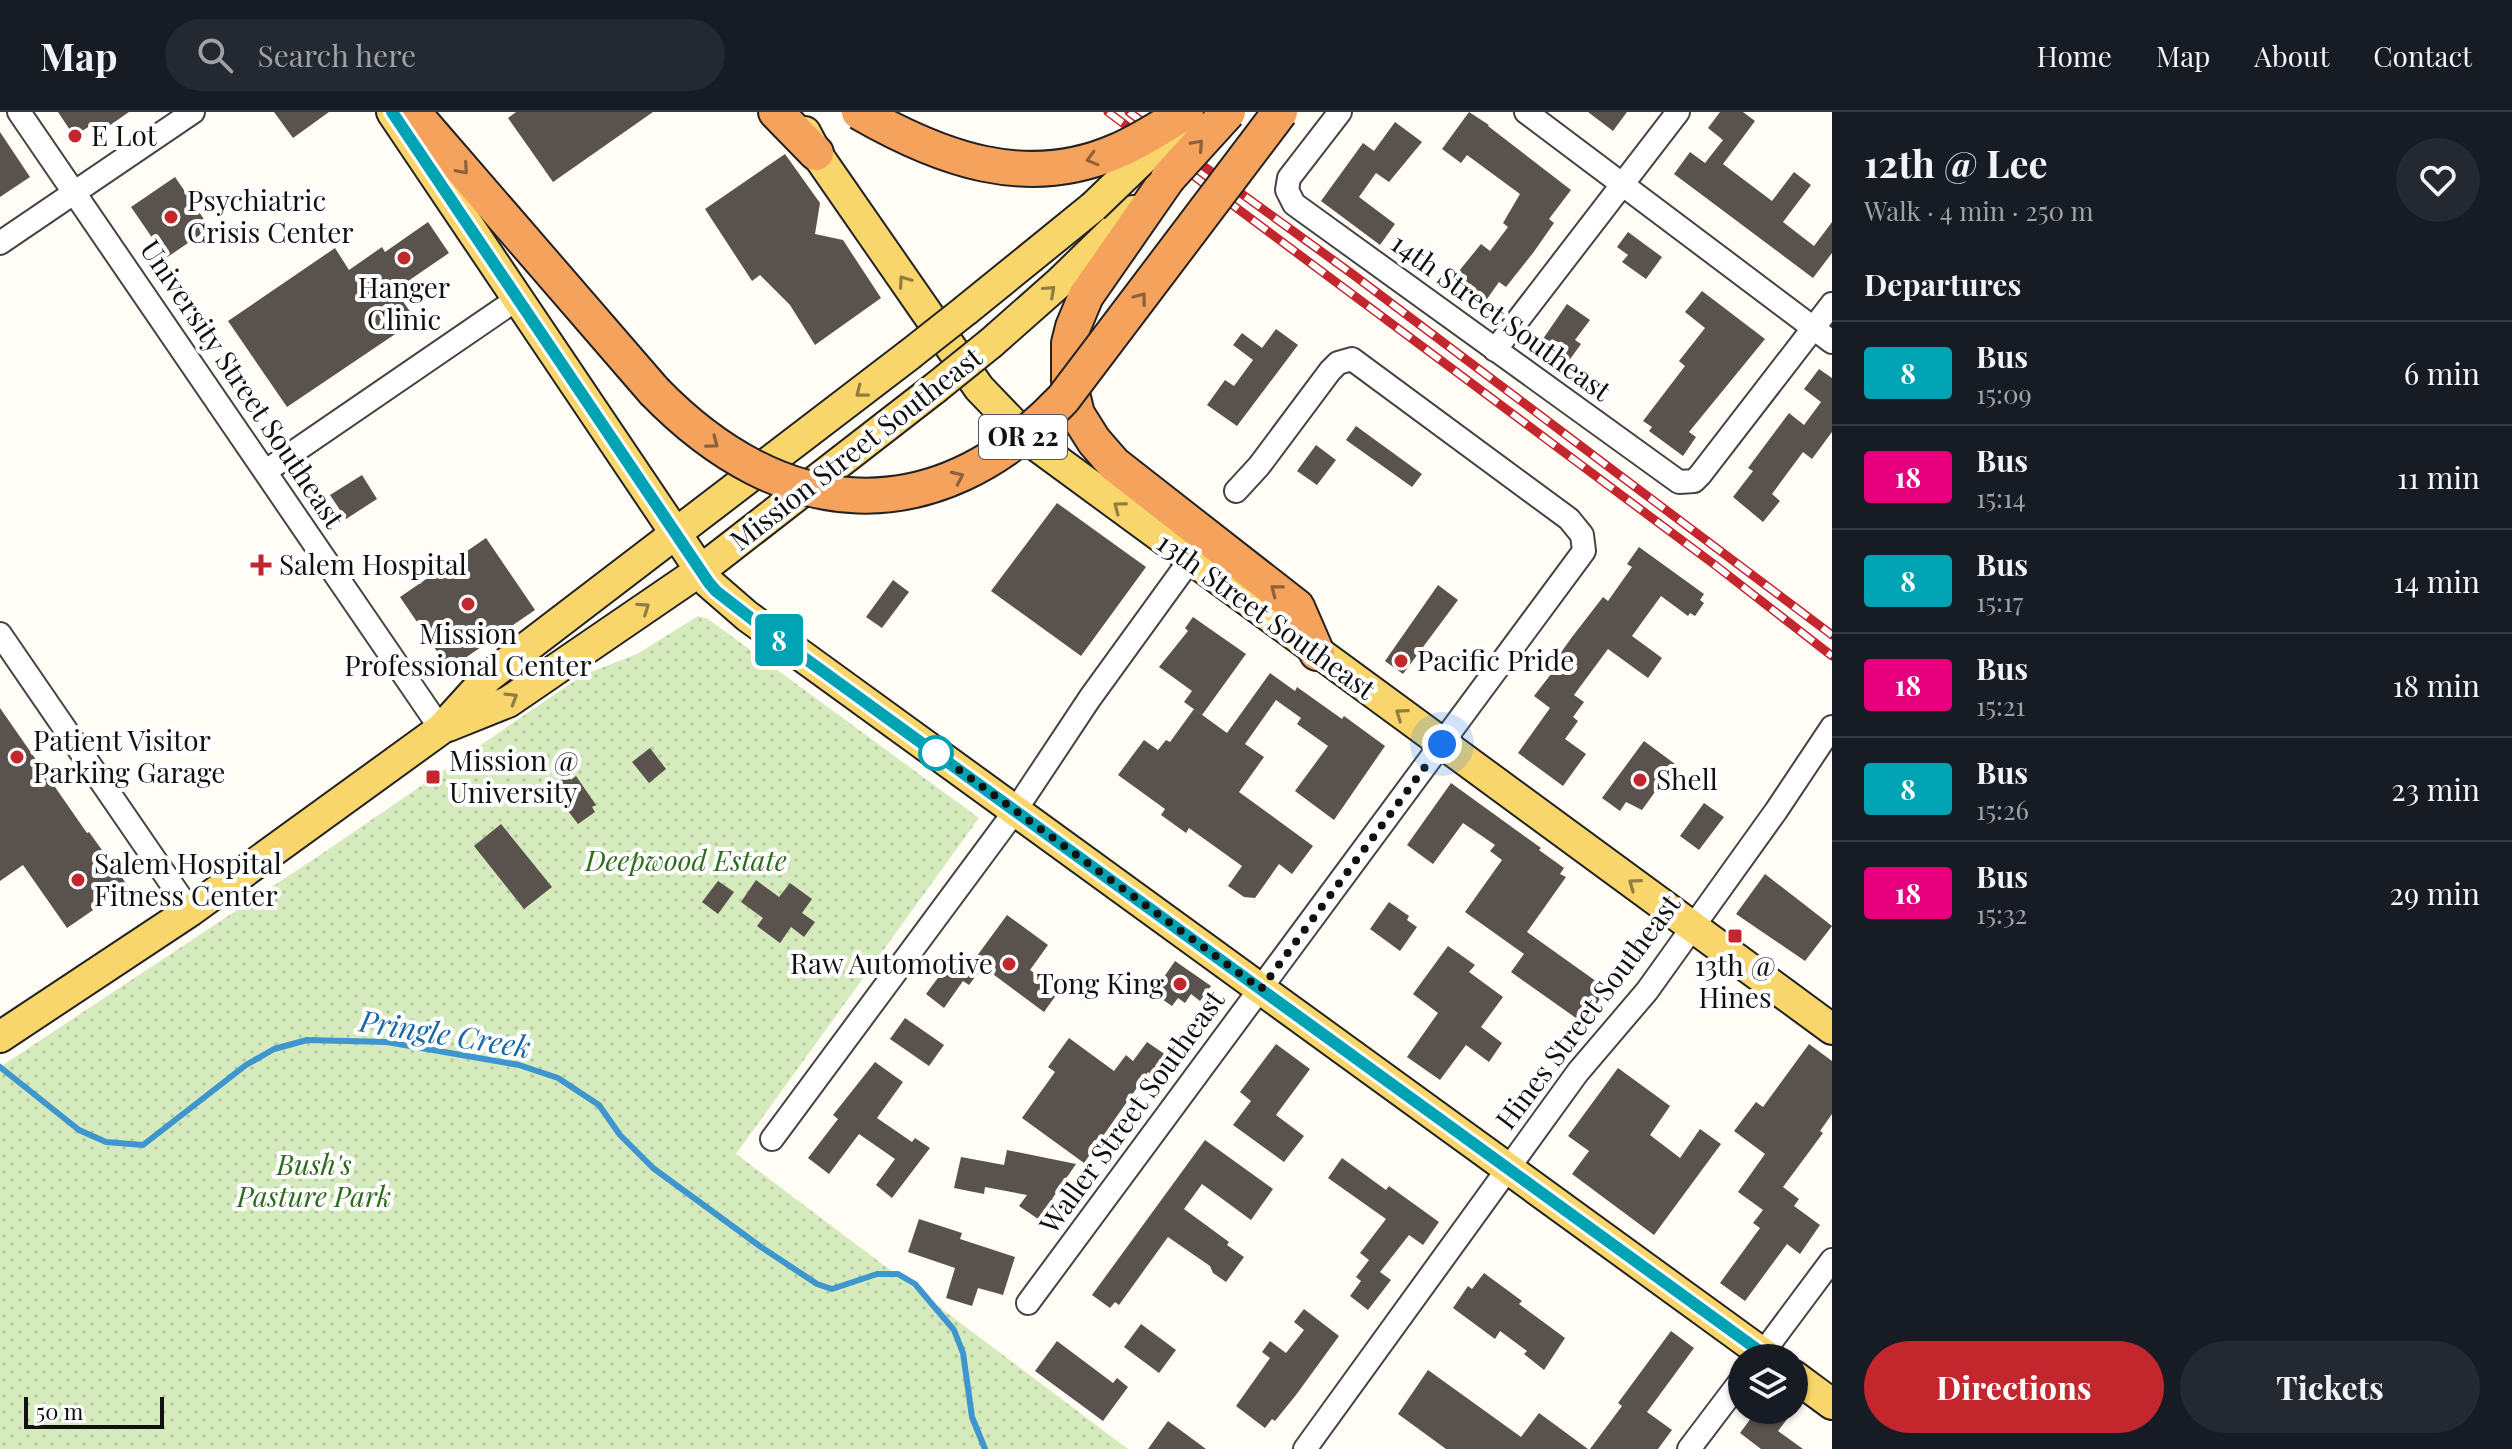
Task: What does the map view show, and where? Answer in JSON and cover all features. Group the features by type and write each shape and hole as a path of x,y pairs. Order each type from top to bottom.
{"highway":[{"name":"OR 22","path":"410,112 674,412 720,449 750,467 788,483 852,496 883,496 944,483 979,468 1010,448 1042,421 1063,399 1280,112"},
{"path":"776,112 816,153"},
{"path":"859,112 889,130 945,154 997,168 1025,169 1086,162 1116,152 1188,112"},
{"path":"1228,112 1122,232 1079,311 1069,343 1069,381 1077,414 1114,464 1297,607 1317,653"}],"main road":[{"path":"392,112 716,591 1746,1344"},
{"name":"13th Street Southeast","path":"794,112 816,153 979,388 1029,440 1832,1029"},
{"name":"Mission Street Southeast","path":"0,1037 190,911 441,729 488,677 909,355 1093,207 1188,112"},
{"name":"Mission Street Southeast","path":"441,729 508,702 701,570 934,389 1122,232"},
{"path":"1808,1386 1832,1404"}],"street":[{"name":"University Street Southeast","path":"19,112 441,729"},
{"path":"0,243 193,112"},
{"name":"14th Street Southeast","path":"1340,112 1289,178 1287,190 1299,209 1673,478 1687,483 1700,475 1814,328"},
{"path":"1526,112 1832,342"},
{"path":"1495,350 1678,112"},
{"path":"266,471 517,299"},
{"path":"1814,328 1832,304"},
{"name":"Waller Street Southeast","path":"1028,1303 1584,551 1582,535 1569,519 1358,362 1347,359 1330,371 1259,466 1236,491"},
{"path":"772,1139 1015,811 1090,698 1190,560"},
{"path":"0,634 190,911"},
{"name":"Hines Street Southeast","path":"1305,1449 1578,1072 1647,991 1832,727"},
{"path":"1773,1344 1832,1260"},
{"path":"1689,1449 1728,1397"}],"green space":[{"name":"Bush's Pasture Park","path":"698,616 708,619 979,818 736,1154 1128,1449 0,1449 0,1067 323,853 583,675 637,654"}],"building":[{"path":"58,112 129,112 96,135 90,126 74,136"},
{"path":"274,112 329,112 293,138"},
{"path":"516,112 653,112 553,182 508,118"},
{"path":"1469,112 1571,190 1549,219 1554,223 1533,253 1506,287 1499,282 1482,306 1450,282 1481,244 1490,251 1508,227 1503,223 1520,194 1467,155 1461,163 1442,149"},
{"path":"1588,112 1627,112 1613,131"},
{"path":"1720,112 1743,112 1755,121 1723,164 1772,201 1794,172 1811,185 1783,222 1814,246 1832,222 1832,253 1813,278 1674,174 1690,152 1705,163 1723,140 1708,128"},
{"path":"1395,122 1422,142 1389,182 1376,173 1359,197 1395,224 1380,245 1321,201 1363,143 1374,151"},
{"path":"0,132 30,177 0,197"},
{"path":"785,154 820,203 815,234 843,240 881,298 815,345 790,305 760,275 752,281 705,209"},
{"name":"Psychiatric Crisis Center","path":"175,177 210,228 166,258 131,207"},
{"path":"428,222 449,253 395,290 416,320 287,407 228,321 335,248 349,270 382,247 385,252"},
{"path":"1628,232 1662,257 1646,279 1622,262 1628,255 1617,247"},
{"path":"1702,291 1765,339 1689,432 1696,437 1683,456 1649,431 1652,427 1643,421 1685,366 1679,361 1705,328 1685,312"},
{"path":"1567,304 1590,320 1575,340 1581,344 1563,369 1536,349"},
{"path":"1276,329 1298,345 1237,426 1207,405 1225,380 1234,386 1253,360 1233,345 1242,333 1262,348"},
{"path":"1819,369 1832,378 1832,432 1812,459 1803,452 1772,494 1780,501 1763,522 1733,497 1753,471 1748,468 1789,413 1804,425 1821,402 1804,389"},
{"path":"1356,426 1422,474 1412,487 1346,440"},
{"path":"1316,445 1336,460 1317,485 1297,471"},
{"path":"362,475 377,499 346,519 330,495"},
{"path":"1057,503 1146,567 1081,656 991,591"},
{"name":"Mission Professional Center","path":"486,538 535,610 449,669 400,597"},
{"path":"1639,547 1704,594 1700,600 1704,603 1695,616 1690,613 1688,616 1661,596 1632,636 1662,658 1648,678 1608,649 1574,695 1584,702 1573,717 1578,721 1565,739 1586,754 1563,786 1518,753 1550,708 1534,696 1561,661 1557,658 1572,637 1603,597 1608,601 1632,567 1627,564"},
{"path":"893,580 909,592 882,628 866,617"},
{"path":"1438,585 1458,600 1403,674 1385,661"},
{"path":"1193,617 1246,654 1202,715 1184,702 1192,691 1159,667 1188,631 1185,628"},
{"path":"1270,673 1295,691 1297,687 1342,719 1344,716 1385,746 1334,820 1295,791 1328,746 1297,724 1301,718 1276,700 1245,744 1264,757 1239,792 1313,846 1292,874 1279,864 1255,898 1244,897 1228,886 1242,866 1189,828 1186,833 1161,815 1165,809 1118,775 1144,740 1158,750 1166,740 1170,742 1194,709 1227,733"},
{"path":"0,708 128,886 67,928 23,865 0,881"},
{"path":"1644,741 1675,764 1642,810 1626,802 1620,811 1602,798"},
{"path":"650,748 666,769 649,783 632,762"},
{"path":"567,774 571,780 576,776 596,805 592,807 595,812 578,824 555,794 542,791"},
{"path":"1451,783 1564,868 1560,874 1566,877 1527,932 1607,989 1583,1023 1511,972 1524,954 1465,912 1502,860 1490,851 1495,845 1463,823 1433,864 1407,845"},
{"path":"1704,803 1724,817 1699,850 1680,836"},
{"path":"501,824 552,887 524,909 474,846"},
{"path":"1765,874 1832,926 1805,961 1736,914"},
{"path":"756,880 779,897 790,883 812,899 802,913 815,922 804,937 791,927 780,943 757,926 763,918 741,902"},
{"path":"718,881 734,892 718,914 702,902"},
{"path":"1389,902 1409,916 1407,920 1417,927 1400,951 1370,929"},
{"name":"Raw Automotive","path":"1007,915 1048,945 1030,970 1059,991 1044,1012 974,960"},
{"path":"1448,946 1475,965 1469,972 1503,997 1481,1027 1502,1043 1489,1062 1466,1045 1440,1080 1407,1057 1438,1013 1413,994"},
{"path":"954,956 978,973 969,985 963,981 944,1008 926,994"},
{"path":"1175,961 1211,986 1200,1001 1191,994 1185,1003 1178,998 1172,1006 1153,993"},
{"path":"905,1018 944,1045 929,1066 890,1039"},
{"path":"1069,1038 1114,1071 1126,1055 1133,1061 1147,1042 1166,1055 1152,1075 1148,1072 1084,1163 1022,1118 1055,1072 1048,1067"},
{"path":"1276,1044 1310,1069 1276,1115 1304,1136 1284,1162 1233,1125 1251,1101 1240,1092"},
{"path":"1809,1044 1832,1061 1832,1114 1820,1131 1823,1133 1783,1187 1799,1199 1794,1206 1820,1225 1800,1254 1787,1244 1745,1301 1720,1283 1760,1228 1753,1223 1763,1210 1738,1192 1765,1154 1734,1131 1756,1102 1763,1107"},
{"path":"875,1062 903,1082 877,1118 912,1142 915,1138 930,1148 892,1198 876,1185 895,1159 859,1134 829,1174 808,1158 838,1119 833,1115"},
{"path":"1618,1068 1670,1106 1650,1135 1680,1158 1700,1129 1721,1144 1654,1235 1572,1174 1589,1151 1568,1136"},
{"path":"1205,1140 1273,1189 1251,1220 1202,1184 1184,1209 1244,1257 1226,1282 1213,1273 1210,1266 1168,1237 1119,1305 1115,1302 1110,1308 1092,1295"},
{"path":"1007,1150 1076,1164 1041,1221 1019,1206 1027,1195 985,1187 984,1194 954,1188 961,1157 1004,1165"},
{"path":"1342,1158 1386,1190 1389,1186 1439,1222 1423,1245 1409,1235 1380,1272 1391,1280 1368,1310 1350,1296 1361,1281 1356,1277 1369,1260 1360,1253 1386,1219 1328,1178"},
{"path":"919,1219 962,1233 960,1239 1015,1257 1003,1295 978,1288 972,1306 946,1298 955,1268 908,1252"},
{"path":"1484,1273 1565,1338 1544,1370 1524,1354 1527,1351 1500,1331 1495,1339 1453,1308 1468,1286 1472,1289"},
{"path":"1304,1309 1339,1336 1296,1395 1275,1421 1272,1419 1265,1428 1236,1406 1270,1358 1262,1352 1270,1341 1286,1353 1304,1330 1294,1322"},
{"path":"1141,1324 1176,1350 1159,1373 1124,1347"},
{"path":"1671,1331 1694,1348 1647,1412 1672,1430 1658,1449 1590,1449 1622,1406 1618,1403"},
{"path":"1057,1341 1113,1383 1117,1378 1128,1387 1103,1421 1035,1371"},
{"path":"1428,1370 1521,1437 1539,1413 1588,1449 1446,1449 1398,1414"},
{"path":"1168,1421 1206,1449 1148,1449"},
{"path":"1747,1424 1783,1424 1778,1431 1803,1449 1761,1449 1740,1433"}],"waterway":[{"name":"Pringle Creek","path":"0,1067 79,1130 106,1142 143,1145 246,1065 274,1049 307,1040 387,1042 519,1065 558,1078 599,1105 620,1135 653,1168 817,1284 832,1289 877,1274 898,1274 915,1284 954,1330 963,1353 972,1417 985,1449"}],"railway":[{"path":"1108,112 1715,565 1832,656"},
{"path":"1129,112 1355,276 1832,635"}],"bus line":[{"name":"8","path":"392,112 716,591 1750,1344"}],"place":[{"name":"E Lot","path":"75,136"},
{"name":"Psychiatric Crisis Center","path":"171,217"},
{"name":"Hanger Clinic","path":"404,258"},
{"name":"Salem Hospital","path":"261,565"},
{"name":"Mission Professional Center","path":"468,604"},
{"name":"Pacific Pride","path":"1401,661"},
{"name":"Patient Visitor Parking Garage","path":"17,757"},
{"name":"Mission @ University","path":"433,777"},
{"name":"Shell","path":"1640,780"},
{"name":"Salem Hospital Fitness Center","path":"78,880"},
{"name":"13th @ Hines","path":"1735,936"},
{"name":"Raw Automotive","path":"1009,964"},
{"name":"Tong King","path":"1180,984"}],"route":[{"path":"936,753 1261,989 1442,744"}],"park label":[{"name":"Deepwood Estate","path":"686,861"}]}
